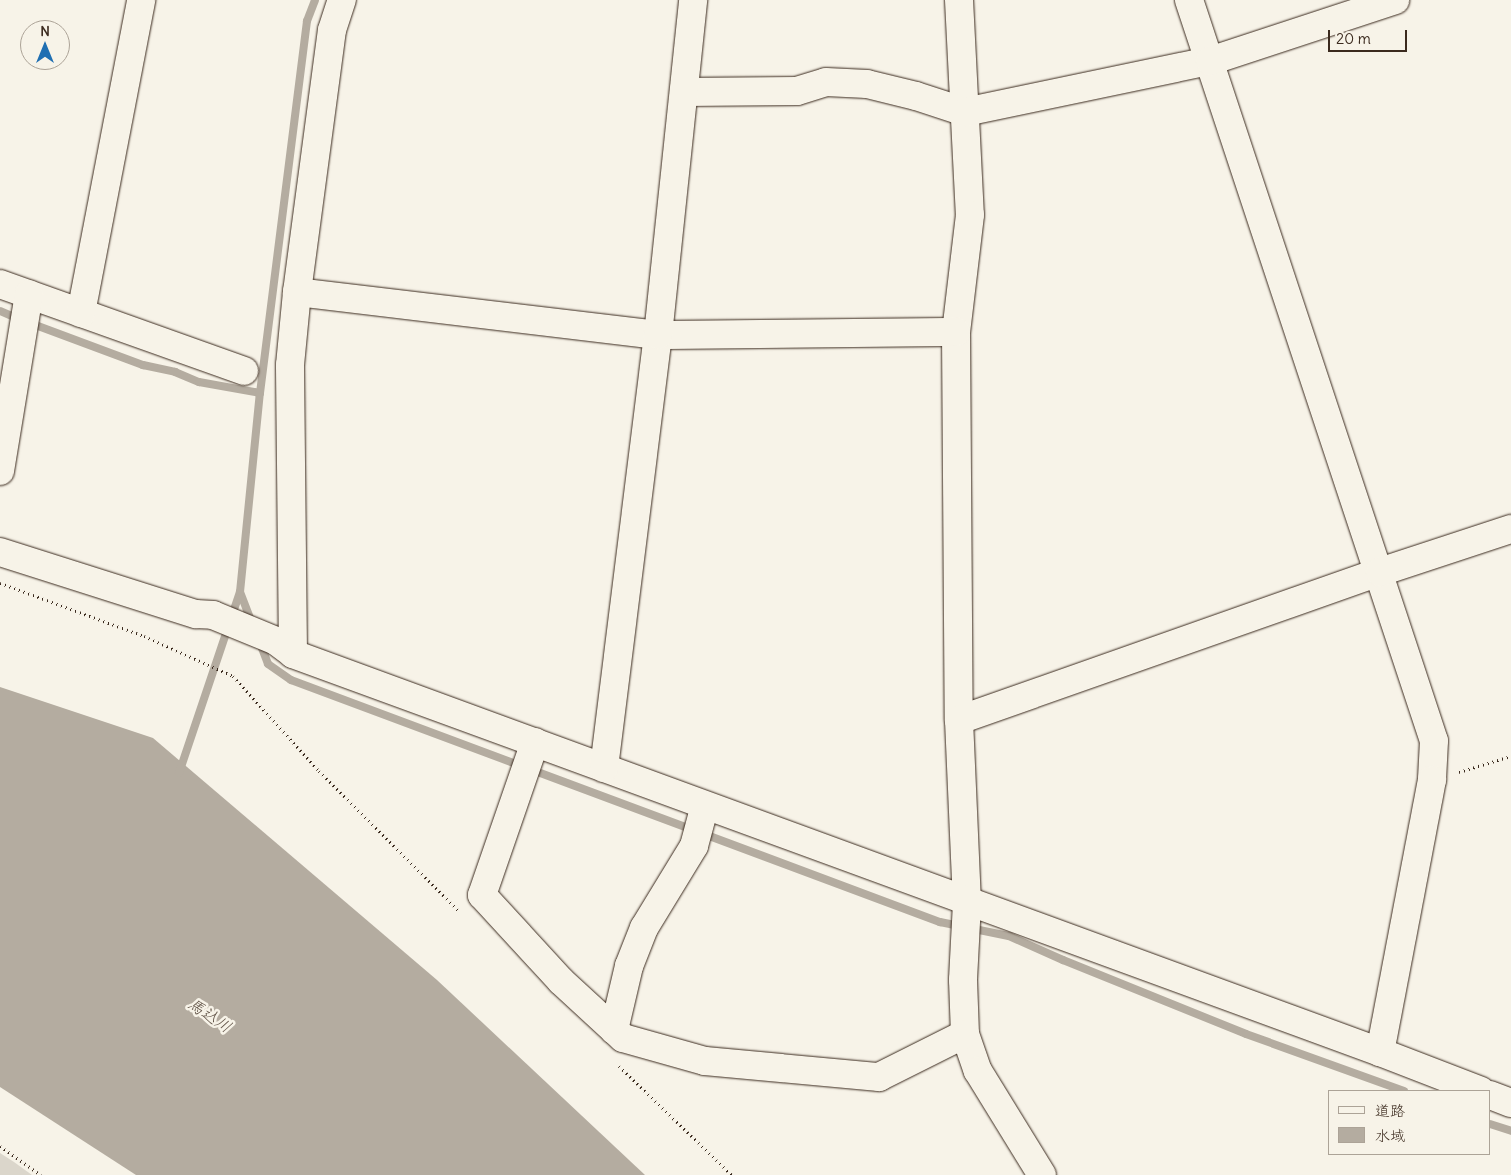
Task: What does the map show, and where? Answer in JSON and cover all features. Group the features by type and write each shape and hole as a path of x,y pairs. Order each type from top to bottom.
{"street":[{"path":"81,314 141,0"},
{"path":"284,648 290,366 297,292 332,30 342,0"},
{"path":"604,768 658,335 693,0"},
{"path":"959,0 970,215 956,332 959,720 968,903 963,980 965,1034 978,1071 1042,1175"},
{"path":"1189,0 1380,572 1434,741 1432,780 1380,1052"},
{"path":"684,92 797,91 826,82 867,84 916,96 965,112 1210,61 1395,0"},
{"path":"0,284 244,371"},
{"path":"297,292 658,335 956,332"},
{"path":"0,471 29,294"},
{"path":"959,720 1380,572 1511,529"},
{"path":"0,552 196,614 213,615 284,648 968,903 1380,1052 1478,1090"},
{"path":"535,742 482,895 562,981 623,1038 705,1061 879,1077 965,1034"},
{"path":"614,1030 629,966 644,928 694,846 705,805"},
{"path":"1491,1095 1511,1103"}],"path":[{"path":"0,583 144,636 198,662 233,676"},
{"path":"1432,780 1511,756"},
{"path":"0,1146 41,1175"}],"shaded area":[{"path":"0,1153 14,1162 32,1175 0,1175"}],"water":[{"name":"馬込川","path":"0,687 153,738 437,980 645,1175 136,1175 0,1087"}],"waterway":[{"path":"179,773 240,592 260,393 307,21 315,0"},
{"path":"0,311 19,319"},
{"path":"30,323 143,365 175,372 199,382 260,393"},
{"path":"240,592 252,623"},
{"path":"260,643 268,664 291,680 940,922 1009,936 1063,960 1246,1034 1401,1090"},
{"path":"1491,1124 1511,1131"}]}
